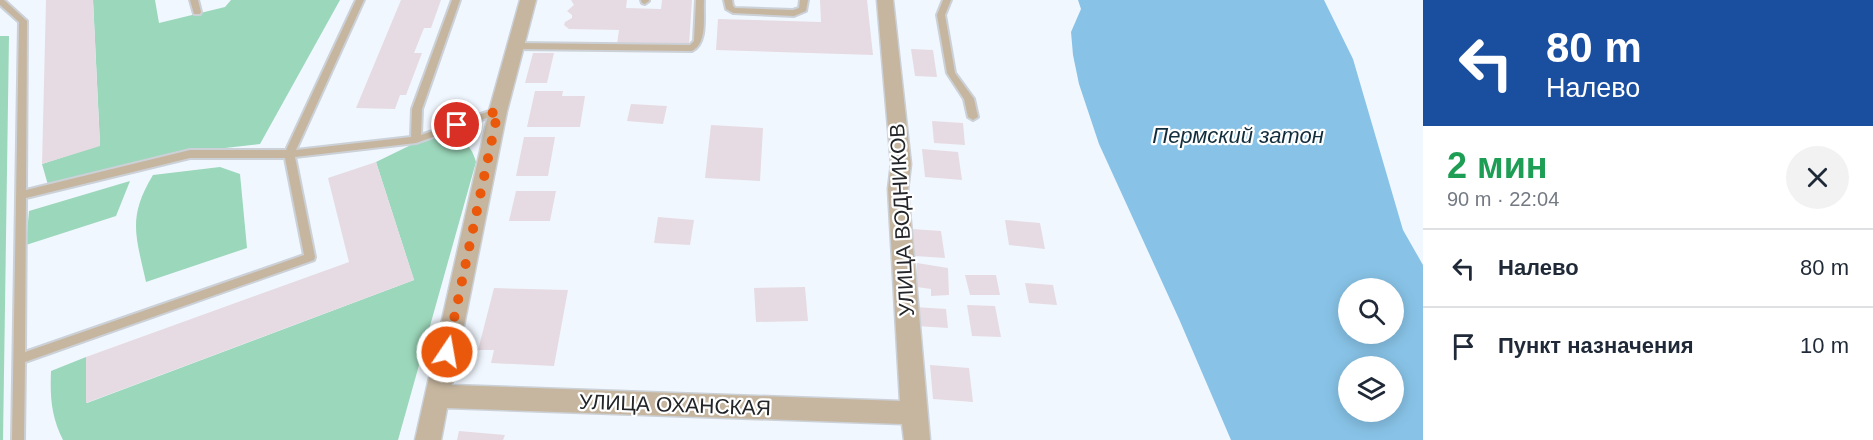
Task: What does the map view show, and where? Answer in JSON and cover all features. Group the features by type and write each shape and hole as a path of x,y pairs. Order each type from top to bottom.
{"street":[{"path":"428,440 498,111 528,0"},
{"name":"УЛИЦА ВОДНИКОВ","path":"885,0 901,164 898,189 913,413 917,440"},
{"name":"УЛИЦА ОХАНСКАЯ","path":"438,396 913,413"}],"lane":[{"path":"195,0 197,12"},
{"path":"19,359 310,257 290,154 360,0"},
{"path":"416,140 417,109 456,0"},
{"path":"516,46 692,48 698,42 700,0"},
{"path":"728,0 729,7 733,10 794,13 803,9 804,0"},
{"path":"947,0 941,15 941,23 951,73 969,99 973,117"},
{"path":"0,1 23,21 18,440"},
{"path":"21,195 190,154 290,154 416,140 498,111"}],"green space":[{"path":"93,0 155,0 159,23 225,7 231,0 340,0 260,144 181,153 48,185 42,164 100,145"},
{"path":"0,36 9,36 3,440 0,440"},
{"path":"440,136 463,142 471,150 476,162 398,440 63,440 52,406 51,371 86,357 87,403 414,280 376,162 417,142"},
{"path":"220,167 240,174 247,248 146,282 136,227 140,203 153,175"},
{"path":"130,181 116,216 26,245 29,211"}],"water":[{"name":"Пермский затон","path":"1078,0 1324,0 1353,59 1403,230 1423,265 1423,440 1231,440 1099,144 1079,84 1071,32 1081,9"}],"building":[{"path":"46,0 93,0 100,146 42,164"},
{"path":"401,0 441,0 431,28 424,28 414,53 422,53 406,95 400,95 395,109 356,108"},
{"path":"571,0 627,0 626,8 661,9 662,0 692,0 689,45 617,44 619,30 569,29 564,25 572,18 567,11 574,5"},
{"path":"820,0 867,0 873,55 716,50 718,19 821,22"},
{"path":"911,49 933,50 937,77 915,76"},
{"path":"533,53 554,53 547,83 525,83"},
{"path":"535,91 563,91 562,96 585,96 580,127 527,127"},
{"path":"631,104 667,106 663,124 627,121"},
{"path":"932,121 963,123 965,145 934,143"},
{"path":"711,125 763,128 760,181 705,178"},
{"path":"524,137 555,137 548,176 516,176"},
{"path":"922,149 958,152 962,180 925,177"},
{"path":"376,162 414,280 86,403 86,357 349,262 328,178"},
{"path":"516,191 556,191 550,221 509,221"},
{"path":"658,217 694,220 690,245 654,243"},
{"path":"1005,220 1040,223 1045,249 1009,245"},
{"path":"912,229 941,231 945,258 915,256"},
{"path":"917,263 948,268 949,295 931,296 931,289 917,287"},
{"path":"965,275 996,275 1000,295 970,295"},
{"path":"1025,283 1053,285 1057,305 1029,303"},
{"path":"805,287 808,321 756,322 754,288"},
{"path":"494,288 568,290 554,366 491,363 494,350 478,350"},
{"path":"967,305 995,306 1001,337 972,336"},
{"path":"915,307 946,309 948,328 916,326"},
{"path":"930,365 969,368 973,402 933,399"},
{"path":"459,431 505,435 503,440 457,440"}],"route":[{"path":"447,352 498,111 457,125"}]}
